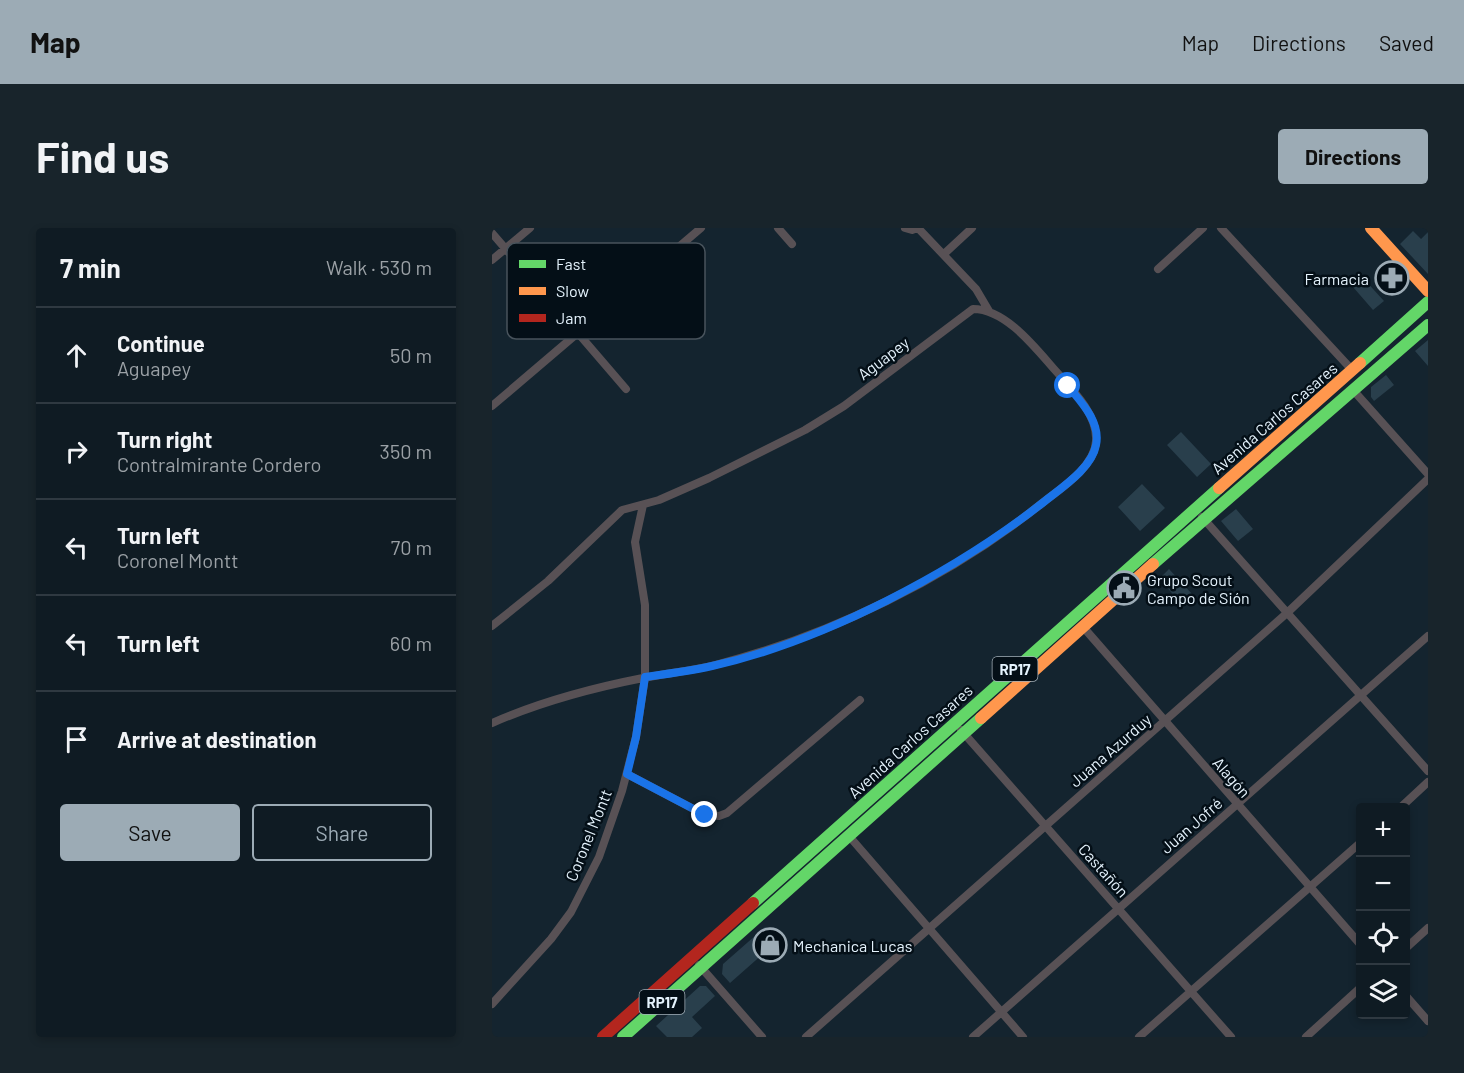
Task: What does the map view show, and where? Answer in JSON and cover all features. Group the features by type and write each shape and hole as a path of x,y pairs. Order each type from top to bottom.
{"main road":[{"path":"1371,228 1428,291"},
{"name":"Avenida Carlos Casares","path":"622,1037 1084,628 1200,514 1428,302"},
{"name":"Avenida Carlos Casares","path":"603,1037 954,723 1200,514 1353,390 1428,325"}],"street":[{"path":"513,243 530,228"},
{"path":"684,243 701,228"},
{"path":"778,228 792,244"},
{"path":"492,723 572,695 645,677 712,666 754,654 850,616 951,567 1016,524 1058,491 1094,454 1096,434 1085,407 1057,372 1030,342 989,311 976,290 918,228 905,228"},
{"path":"944,254 972,228"},
{"path":"1158,269 1203,228"},
{"path":"1221,228 1353,371"},
{"path":"492,233 506,249 492,260"},
{"name":"Aguapey","path":"492,626 548,581 622,510 643,505 709,478 805,430 890,373 966,312 973,309 989,311"},
{"path":"492,406 572,339"},
{"path":"584,339 626,389"},
{"path":"1353,390 1428,474"},
{"name":"Juana Azurduy","path":"806,1037 1287,613 1428,479"},
{"name":"Coronel Montt","path":"492,1004 551,939 571,912 603,846 627,774 636,737 645,677 645,605 636,552 636,533 643,505"},
{"path":"1200,514 1428,771"},
{"name":"Alagón","path":"1084,628 1356,939"},
{"name":"Juan Jofré","path":"973,1037 1428,636"},
{"path":"627,774 705,815 719,816 727,813 860,700"},
{"name":"Castañón","path":"954,723 1231,1037"},
{"path":"1404,803 1428,782"},
{"path":"849,836 1023,1037"},
{"path":"1139,1037 1356,847"},
{"path":"1410,944 1428,928"},
{"path":"692,957 762,1037"},
{"path":"1306,1037 1356,992"},
{"path":"1410,1001 1428,1021"}],"building":[{"path":"1413,231 1421,239 1428,232 1428,274 1400,244"},
{"path":"1363,278 1384,301 1373,310 1353,287"},
{"path":"1428,340 1428,366 1415,351"},
{"path":"1386,375 1394,385 1374,401 1371,397 1371,387"},
{"path":"1181,432 1211,464 1197,477 1167,445"},
{"path":"1142,484 1165,508 1140,531 1118,507"},
{"path":"1236,509 1253,529 1238,541 1221,521"},
{"path":"1169,569 1192,594 1182,604 1159,579"},
{"path":"765,927 787,951 774,963 764,953 730,983 722,974 723,964"},
{"path":"700,986 706,986 715,996 692,1017 702,1028 692,1037 667,1037 656,1026"}],"traffic: fast":[{"path":"1360,363 1428,302"},
{"path":"1153,564 1428,325"},
{"path":"753,903 1219,488"},
{"path":"623,1037 981,718"}],"traffic: slow":[{"path":"1371,228 1428,291"},
{"path":"1219,488 1360,363"},
{"path":"981,718 1153,564"}],"traffic: jam":[{"path":"603,1037 753,903"}],"place":[{"name":"Farmacia","path":"1392,278"},
{"name":"Grupo Scout Campo de Sión","path":"1124,588"},
{"name":"Mechanica Lucas","path":"770,945"}],"route":[{"path":"705,815 627,774 636,737 645,677 712,666 754,654 807,634 896,596 951,567 1016,524 1058,491 1094,454 1095,426 1085,407 1068,386"}]}
